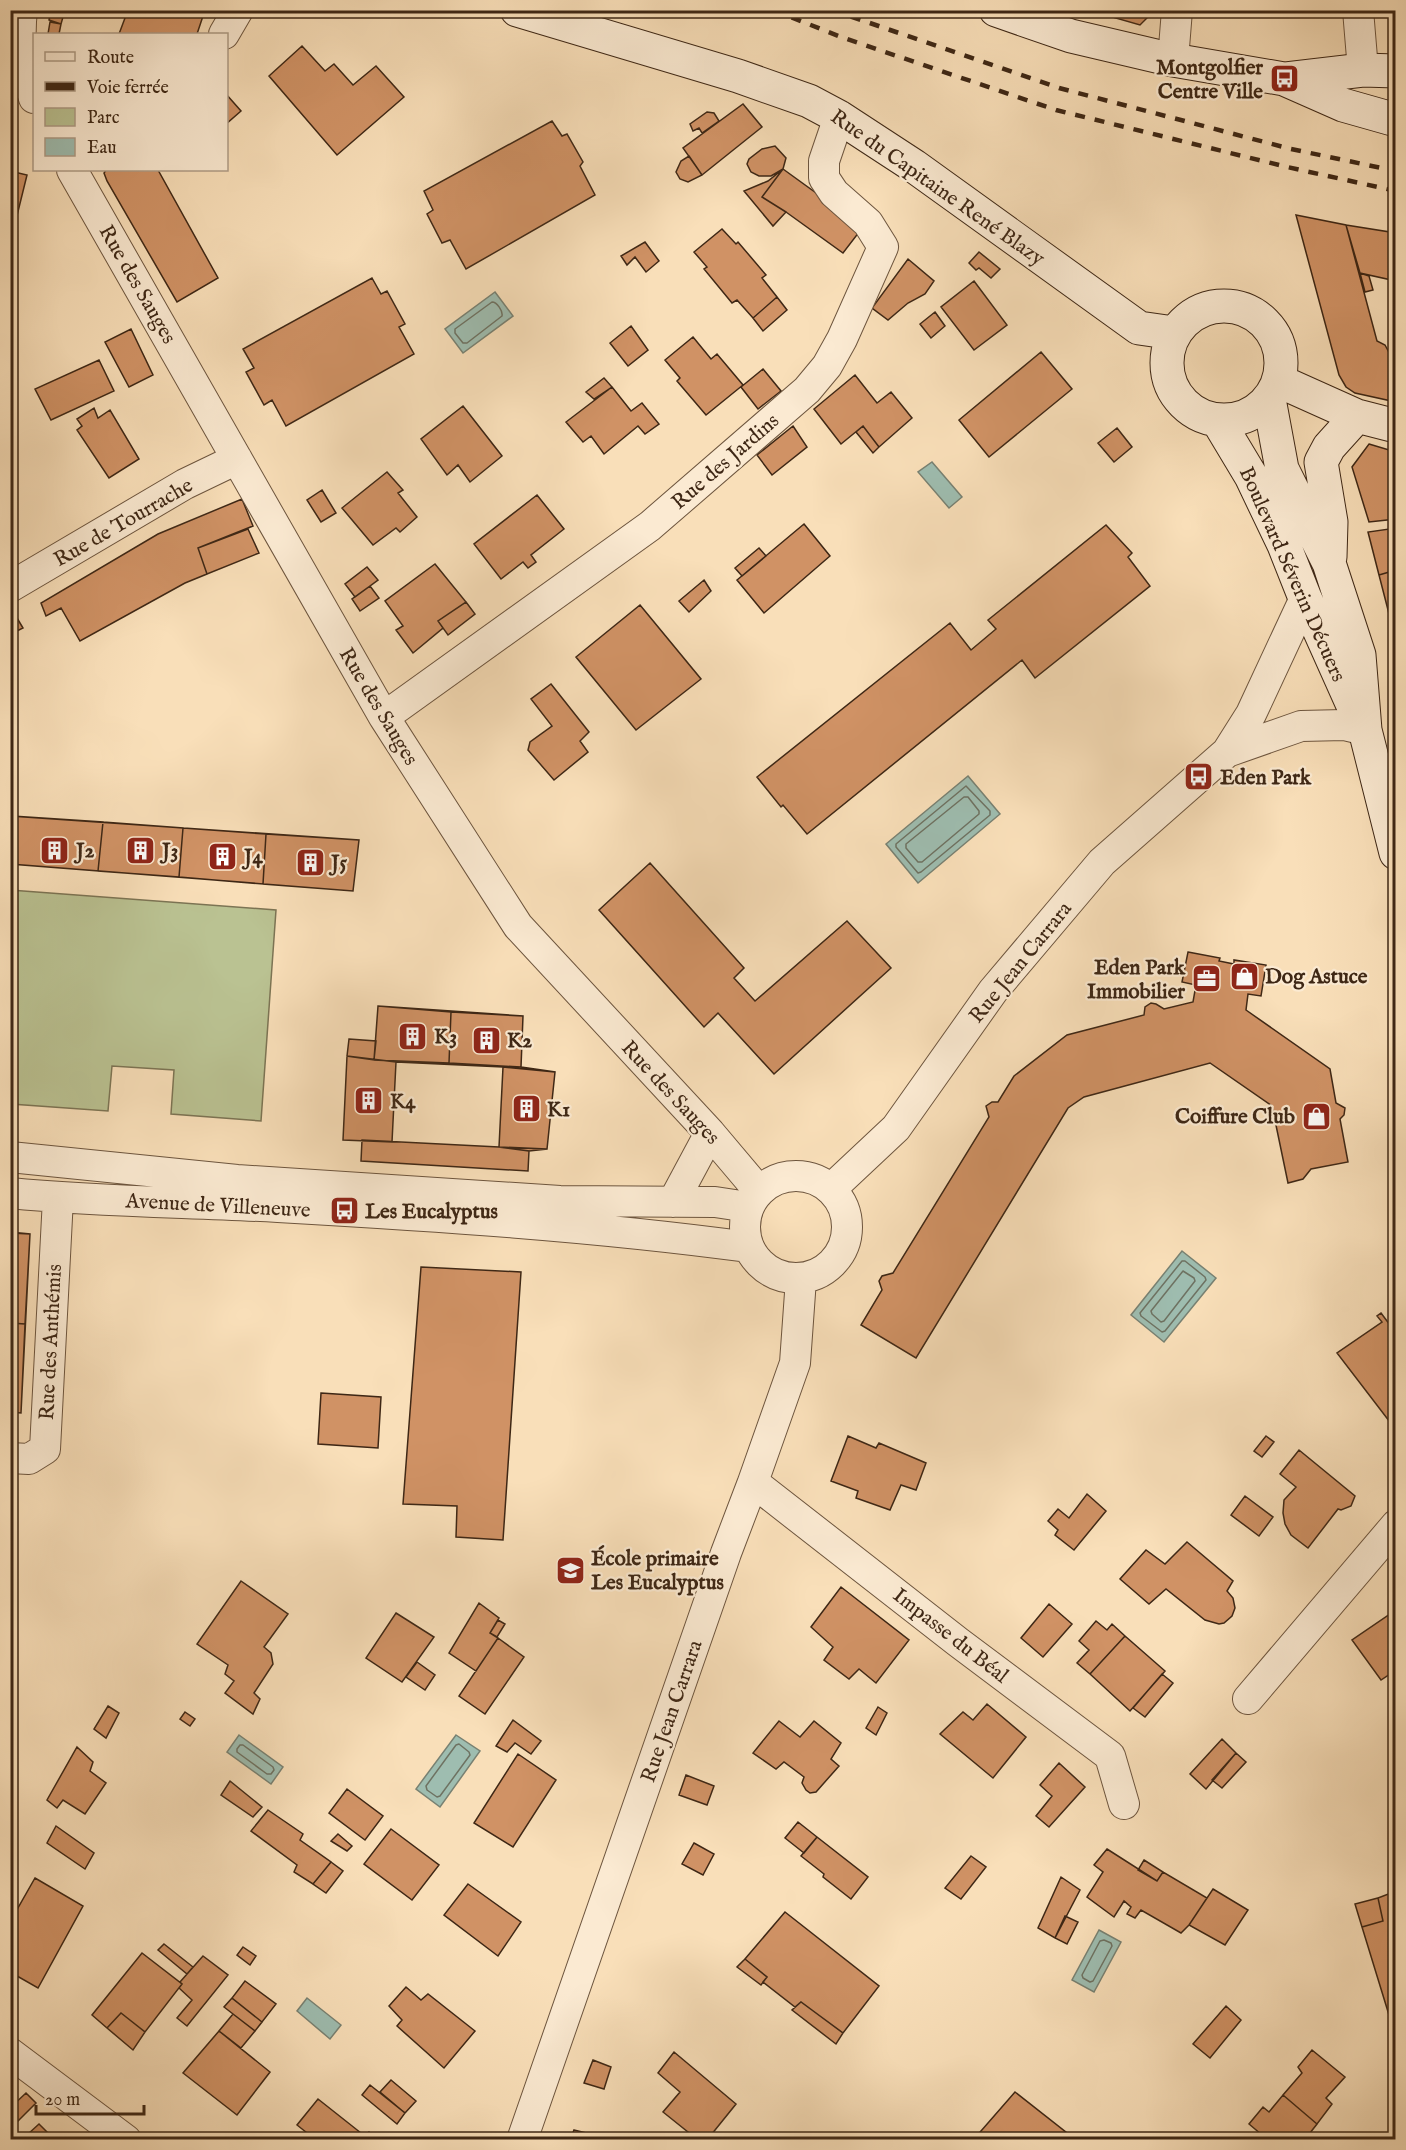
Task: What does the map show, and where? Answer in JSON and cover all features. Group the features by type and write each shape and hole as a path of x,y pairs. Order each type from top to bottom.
{"street":[{"path":"22,10 20,26 22,63 33,95"},
{"path":"225,33 238,10"},
{"name":"Rue du Capitaine René Blazy","path":"517,10 738,76 809,101 839,117 914,166 1139,328 1174,333"},
{"path":"996,10 1071,36 1173,60 1284,79 1343,105 1395,120"},
{"path":"1173,60 1177,10"},
{"path":"1359,10 1363,70"},
{"path":"1284,79 1363,70 1395,71"},
{"name":"Rue des Jardins","path":"384,717 650,526 807,390 827,366 842,339 883,246 868,223 834,193 824,178 824,161 839,117"},
{"name":"Rue des Sauges","path":"76,172 384,717 518,926 711,1133 754,1199"},
{"path":"1220,305 1239,307 1256,315 1270,328 1279,345 1282,363 1274,390 1255,411 1238,419 1218,421 1200,416 1183,405 1172,389 1166,371 1167,352 1174,333 1186,319 1202,309 1220,305"},
{"path":"1274,390 1395,426"},
{"name":"Boulevard Séverin Décuers","path":"1274,390 1282,469 1329,563 1359,655 1365,730 1395,853"},
{"path":"1329,563 1331,522 1321,462 1329,447 1357,416"},
{"name":"Boulevard Séverin Décuers","path":"1218,421 1251,476 1284,545 1305,598 1365,730"},
{"name":"Rue de Tourrache","path":"10,587 185,484 237,459"},
{"name":"Rue Jean Carrara","path":"831,1189 897,1128 993,991 1102,862 1227,752 1251,714 1305,598"},
{"name":"Rue Jean Carrara","path":"1227,752 1301,726 1344,725 1365,730"},
{"path":"672,1202 711,1133"},
{"name":"Avenue de Villeneuve","path":"10,1157 247,1181 560,1201 715,1202 754,1199"},
{"path":"796,1176 815,1179 831,1189 842,1203 848,1221 846,1240 839,1257 822,1272 801,1279 780,1276 761,1265 748,1247 744,1227 754,1199 776,1179 796,1176"},
{"name":"Avenue de Villeneuve","path":"10,1193 58,1198 275,1207 559,1226 748,1247"},
{"name":"Rue des Anthémis","path":"10,1458 29,1459 45,1449 58,1198"},
{"name":"Rue Jean Carrara","path":"522,2139 726,1553 795,1363 801,1279"},
{"name":"Impasse du Béal","path":"753,1482 958,1642 1110,1756 1124,1804"},
{"path":"1248,1699 1395,1525"},
{"path":"10,2053 126,2139"}],"green space":[{"path":"10,890 276,910 261,1121 171,1114 174,1070 112,1066 108,1111 11,1104"}],"water":[{"path":"495,292 513,316 463,353 445,329"},
{"path":"932,462 962,497 949,508 918,472"},
{"path":"968,776 1000,814 918,883 886,844"},
{"path":"1182,1251 1216,1278 1164,1342 1131,1315"},
{"path":"239,1735 283,1767 271,1784 227,1752"},
{"path":"456,1735 480,1751 440,1807 416,1789"},
{"path":"1099,1930 1121,1942 1094,1992 1072,1980"},
{"path":"307,1998 341,2025 330,2039 297,2011"}],"building":[{"path":"51,10 65,10 61,24 49,20"},
{"path":"128,10 205,10 197,33 119,33"},
{"path":"1097,10 1153,10 1153,12 1140,25 1098,13"},
{"path":"1389,10 1396,10 1396,42 1389,42"},
{"path":"50,22 61,24 59,33 48,33"},
{"path":"302,46 325,71 334,64 353,85 376,66 404,97 337,155 269,76"},
{"path":"228,96 241,111 228,122"},
{"path":"743,104 762,127 702,175 683,148"},
{"path":"707,112 714,113 719,121 702,133 699,128 693,131 690,124"},
{"path":"552,121 562,136 567,134 583,162 580,166 595,195 466,269 450,240 442,243 427,214 433,210 424,191"},
{"path":"775,146 786,158 783,169 771,176 759,176 751,172 747,164 749,159 762,149"},
{"path":"689,156 702,175 688,182 680,179 676,172 681,161"},
{"path":"783,169 762,197 786,212 773,226 744,191 768,181"},
{"path":"783,169 863,227 843,253 762,197"},
{"path":"10,171 27,175 12,236 10,235"},
{"path":"105,171 159,171 218,278 177,302 104,173"},
{"path":"1296,215 1346,225 1377,341 1385,345 1391,356 1396,357 1396,402 1355,393 1346,387 1339,375"},
{"path":"1346,225 1396,233 1396,281 1360,273"},
{"path":"722,229 736,244 738,242 766,275 762,278 777,297 753,318 737,300 732,303 704,269 707,267 694,252"},
{"path":"645,242 659,261 646,272 635,257 627,265 621,256"},
{"path":"979,252 1000,269 991,278 979,268 976,270 969,263"},
{"path":"908,259 934,281 925,294 908,303 888,320 872,308"},
{"path":"1360,273 1369,276 1373,290 1365,292"},
{"path":"372,278 381,294 387,291 405,324 399,327 414,354 286,426 272,400 264,405 246,372 254,368 243,349"},
{"path":"974,281 1007,325 974,350 941,307"},
{"path":"777,297 787,310 763,331 753,318"},
{"path":"935,312 945,326 931,338 920,324"},
{"path":"631,326 648,350 628,366 610,343"},
{"path":"131,329 153,375 129,387 105,342"},
{"path":"693,337 711,359 717,354 743,385 706,415 677,381 680,378 665,360"},
{"path":"1041,352 1072,389 989,457 959,420"},
{"path":"99,360 114,391 51,420 35,389"},
{"path":"763,369 781,391 758,409 741,387"},
{"path":"855,375 877,403 891,392 912,418 879,447 863,426 841,444 814,409"},
{"path":"604,378 612,387 594,399 586,392"},
{"path":"612,387 631,411 642,403 659,424 645,434 638,426 604,454 591,436 583,442 566,422"},
{"path":"463,406 502,456 470,482 458,465 447,475 421,439"},
{"path":"94,408 98,418 110,410 139,459 109,478 77,430 82,426 77,419"},
{"path":"793,426 807,447 772,475 757,455"},
{"path":"863,426 879,447 873,453 856,432"},
{"path":"1117,428 1132,447 1114,462 1098,443"},
{"path":"1369,444 1396,452 1396,519 1369,522 1352,467"},
{"path":"387,472 403,490 398,493 417,517 400,532 396,528 373,545 342,508"},
{"path":"322,490 336,513 321,522 307,500"},
{"path":"537,495 564,529 531,555 536,562 528,568 523,562 501,579 474,544"},
{"path":"242,499 253,526 198,548 207,574 185,583 80,641 61,608 46,616 41,603 158,534"},
{"path":"804,524 830,556 764,613 737,580"},
{"path":"1106,525 1132,553 1128,557 1150,586 1035,678 1022,660 807,834 757,777 950,623 971,650 996,629 988,620"},
{"path":"1396,528 1396,570 1379,575 1368,532"},
{"path":"248,529 259,553 207,574 198,548"},
{"path":"759,548 766,556 742,576 735,568"},
{"path":"435,564 466,602 438,621 443,628 413,653 396,630 403,626 385,601"},
{"path":"367,567 378,580 355,597 345,584"},
{"path":"1396,570 1396,641 1379,575"},
{"path":"704,580 711,591 689,612 679,601"},
{"path":"370,586 379,598 360,611 352,599"},
{"path":"466,602 475,614 448,635 438,621"},
{"path":"640,605 701,679 636,730 576,657"},
{"path":"17,618 23,628 11,634 10,622"},
{"path":"551,684 589,732 580,741 588,752 554,780 528,750 530,742 552,726 531,699"},
{"path":"10,816 359,840 353,891 10,864"},
{"name":"J2","path":"12,816 103,822 98,871 10,864"},
{"name":"J3","path":"103,822 183,828 179,877 98,871"},
{"name":"J4","path":"183,828 266,834 263,884 179,877"},
{"name":"J5","path":"266,834 359,840 353,891 263,884"},
{"path":"650,863 744,968 734,978 755,1001 847,921 891,968 774,1074 718,1013 704,1027 599,910"},
{"path":"1188,952 1220,958 1219,961 1234,964 1234,960 1266,965 1261,996 1248,994 1246,1010 1330,1069 1336,1103 1345,1108 1344,1115 1340,1119 1348,1162 1311,1169 1303,1179 1288,1183 1272,1106 1210,1063 1084,1097 1068,1108 916,1358 861,1325 882,1290 879,1281 882,1276 893,1273 989,1117 986,1106 992,1102 998,1102 1014,1076 1067,1035 1144,1015 1145,1007 1151,1003 1164,1009 1193,1002 1196,985 1182,982"},
{"path":"378,1006 523,1016 521,1067 555,1072 547,1149 529,1151 499,1147 503,1067 396,1062 392,1142 343,1140 347,1056 374,1060"},
{"path":"378,1006 523,1016 521,1067 374,1060"},
{"name":"K3","path":"378,1006 451,1012 449,1063 374,1060"},
{"name":"K2","path":"451,1012 523,1016 521,1067 449,1063"},
{"path":"349,1039 376,1041 374,1060 347,1056"},
{"name":"K4","path":"347,1056 396,1062 392,1142 343,1140"},
{"name":"K1","path":"503,1067 555,1072 547,1149 499,1147"},
{"path":"362,1140 499,1147 529,1151 528,1171 361,1161"},
{"path":"10,1232 30,1234 21,1413 10,1412"},
{"path":"10,1233 30,1234 25,1324 10,1323"},
{"path":"421,1267 521,1272 503,1540 456,1537 457,1506 403,1504"},
{"path":"1381,1313 1396,1333 1396,1430 1337,1353 1382,1322 1377,1316"},
{"path":"10,1323 25,1324 21,1413 10,1412"},
{"path":"321,1393 381,1397 378,1448 318,1444"},
{"path":"848,1436 876,1448 879,1443 926,1463 916,1490 901,1485 890,1510 856,1498 858,1491 831,1481"},
{"path":"1266,1436 1274,1442 1262,1457 1254,1451"},
{"path":"1299,1450 1355,1496 1351,1506 1338,1509 1308,1548 1291,1535 1285,1524 1283,1513 1284,1500 1296,1487 1280,1474"},
{"path":"1087,1494 1106,1511 1074,1550 1055,1535 1058,1530 1048,1521 1058,1509 1069,1518"},
{"path":"1245,1496 1273,1517 1259,1536 1231,1515"},
{"path":"1187,1542 1233,1581 1227,1591 1233,1598 1235,1608 1232,1616 1224,1623 1205,1620 1166,1589 1149,1604 1120,1579 1146,1550 1165,1564"},
{"path":"241,1581 288,1614 264,1647 271,1653 273,1664 254,1693 260,1699 253,1714 225,1693 234,1681 225,1674 228,1665 197,1644"},
{"path":"841,1587 909,1640 876,1683 859,1669 849,1679 824,1660 833,1647 811,1627"},
{"path":"479,1603 499,1618 490,1633 498,1638 476,1671 449,1653"},
{"path":"1049,1604 1072,1624 1043,1657 1021,1638"},
{"path":"1396,1610 1396,1670 1381,1680 1352,1640"},
{"path":"396,1613 434,1637 402,1682 366,1658"},
{"path":"498,1620 505,1624 497,1637 490,1633"},
{"path":"1096,1621 1107,1630 1112,1624 1125,1636 1090,1674 1077,1663 1089,1650 1079,1641"},
{"path":"1125,1636 1165,1671 1130,1711 1090,1674"},
{"path":"498,1638 524,1657 485,1714 459,1696"},
{"path":"417,1662 435,1675 425,1690 406,1677"},
{"path":"1162,1674 1173,1683 1145,1717 1133,1708"},
{"path":"987,1704 1026,1737 993,1778 940,1734 963,1712 973,1720"},
{"path":"108,1706 119,1713 106,1738 94,1729"},
{"path":"878,1707 887,1713 876,1735 866,1728"},
{"path":"185,1712 195,1719 190,1726 180,1719"},
{"path":"513,1720 541,1741 531,1754 515,1743 507,1752 496,1746"},
{"path":"779,1721 800,1737 814,1721 841,1743 831,1759 839,1766 816,1792 810,1793 806,1790 802,1783 804,1777 784,1762 776,1769 753,1753"},
{"path":"1222,1739 1236,1753 1206,1789 1190,1774"},
{"path":"77,1747 93,1762 90,1771 106,1783 85,1814 63,1800 57,1808 47,1800"},
{"path":"1236,1753 1246,1762 1222,1788 1212,1780"},
{"path":"518,1754 556,1780 513,1847 474,1823"},
{"path":"1059,1763 1085,1787 1049,1827 1036,1816 1052,1796 1040,1785"},
{"path":"686,1775 714,1786 707,1805 679,1795"},
{"path":"230,1781 262,1807 253,1817 221,1795"},
{"path":"347,1789 383,1816 365,1840 329,1813"},
{"path":"268,1810 303,1834 300,1840 331,1862 313,1884 294,1872 297,1865 251,1831"},
{"path":"798,1822 817,1837 804,1853 785,1838"},
{"path":"56,1826 94,1853 85,1869 47,1843"},
{"path":"391,1829 439,1865 412,1900 364,1864"},
{"path":"338,1834 352,1846 347,1851 331,1841"},
{"path":"817,1837 868,1877 851,1899 801,1856"},
{"path":"694,1843 714,1854 703,1875 682,1864"},
{"path":"1107,1849 1157,1881 1163,1872 1207,1898 1181,1933 1141,1910 1135,1918 1127,1914 1131,1907 1124,1901 1114,1917 1087,1897 1103,1872 1094,1865"},
{"path":"971,1856 986,1867 961,1899 945,1888"},
{"path":"1144,1860 1163,1872 1157,1881 1138,1870"},
{"path":"331,1862 343,1871 326,1893 313,1884"},
{"path":"1061,1877 1080,1890 1055,1938 1038,1928"},
{"path":"35,1878 83,1906 38,1988 10,1972 10,1922"},
{"path":"468,1884 521,1922 498,1956 444,1915"},
{"path":"1213,1889 1248,1910 1225,1945 1189,1925"},
{"path":"1396,1891 1396,2027 1393,2028 1362,1927 1383,1921 1378,1898"},
{"path":"1378,1898 1383,1921 1362,1927 1355,1904"},
{"path":"785,1912 879,1986 843,2033 801,2002 795,2007 763,1982 767,1977 745,1959"},
{"path":"1065,1916 1078,1922 1067,1944 1055,1938"},
{"path":"164,1944 193,1967 187,1974 158,1950"},
{"path":"243,1947 256,1956 250,1965 237,1955"},
{"path":"142,1953 182,1984 145,2032 121,2013 107,2028 92,2015"},
{"path":"203,1956 228,1975 187,2026 177,2018 192,2000 179,1988 182,1984 180,1982"},
{"path":"745,1959 767,1977 761,1985 737,1967"},
{"path":"245,1981 276,2004 262,2022 232,1998"},
{"path":"406,1987 421,2000 428,1994 475,2031 444,2068 397,2026 402,2020 389,2006"},
{"path":"232,1998 262,2022 255,2031 224,2007"},
{"path":"801,2002 843,2033 836,2044 792,2010"},
{"path":"1226,2006 1241,2020 1210,2058 1193,2044"},
{"path":"121,2013 145,2032 133,2050 107,2028"},
{"path":"233,2014 255,2031 241,2048 219,2031"},
{"path":"219,2031 270,2072 237,2115 183,2073"},
{"path":"1312,2050 1345,2077 1326,2098 1332,2104 1317,2124 1283,2095 1302,2073 1298,2067"},
{"path":"674,2052 736,2104 707,2140 698,2140 663,2112 680,2092 658,2073"},
{"path":"593,2060 611,2067 604,2089 584,2083"},
{"path":"391,2080 416,2101 405,2113 380,2092"},
{"path":"370,2085 405,2113 397,2124 362,2095"},
{"path":"1015,2092 1076,2140 974,2139"},
{"path":"26,2093 36,2103 15,2124 10,2119 10,2108"},
{"path":"1283,2095 1317,2124 1306,2138 1300,2134 1296,2140 1268,2140 1249,2124 1263,2107 1269,2112"},
{"path":"318,2099 366,2137 369,2132 379,2140 316,2140 297,2125"},
{"path":"39,2124 55,2140 33,2140 28,2134"},
{"path":"574,2130 611,2139 611,2140 570,2140"}],"railway":[{"path":"773,10 841,37 1056,110 1287,167 1396,191"},
{"path":"832,10 1059,88 1291,149 1396,171"}],"place":[{"name":"Montgolfier Centre Ville","path":"1284,79"},
{"name":"Eden Park","path":"1199,777"},
{"name":"J2","path":"55,850"},
{"name":"J3","path":"141,850"},
{"name":"J4","path":"223,856"},
{"name":"J5","path":"310,862"},
{"name":"Dog Astuce","path":"1244,976"},
{"name":"Eden Park Immobilier","path":"1206,979"},
{"name":"K3","path":"413,1036"},
{"name":"K2","path":"486,1040"},
{"name":"K4","path":"369,1101"},
{"name":"K1","path":"526,1109"},
{"name":"Coiffure Club","path":"1316,1116"},
{"name":"Les Eucalyptus","path":"344,1211"},
{"name":"École primaire Les Eucalyptus","path":"570,1570"}]}
